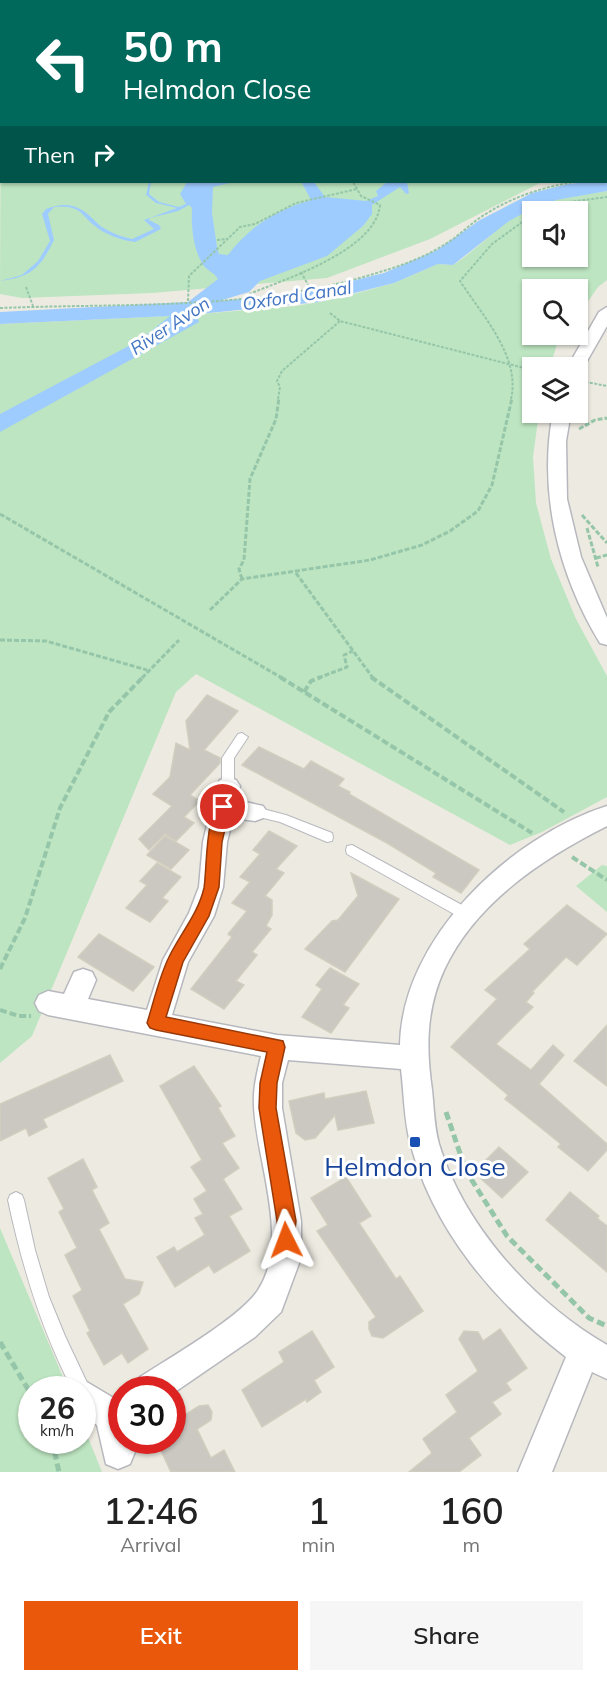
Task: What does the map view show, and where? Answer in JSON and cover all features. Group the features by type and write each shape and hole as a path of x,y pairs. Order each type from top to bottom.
{"street":[{"path":"580,357 591,335 607,312"},
{"path":"567,423 555,452 555,475 564,529 572,560 607,638"},
{"path":"156,1023 176,960 201,916 211,887 215,842 225,796 255,812"},
{"path":"535,1472 595,1357 539,1315 503,1278 466,1232 446,1195 425,1144 413,1058 419,998 432,968 455,927 516,868 551,844 595,820"},
{"path":"82,980 60,1006 277,1047 413,1058"},
{"path":"171,1376 244,1326 270,1301 286,1258 286,1221 268,1108 268,1083 277,1047"}],"lane":[{"path":"225,796 228,758 242,736"},
{"path":"255,812 282,818 327,837"},
{"path":"352,850 466,914"},
{"path":"16,1200 30,1267 59,1348 74,1376"}],"path":[{"path":"219,300 252,294 305,271 351,247 379,217 380,205 361,196 354,183"},
{"path":"0,308 219,300 311,290 373,275 417,258 453,239 478,218 518,197 570,183"},
{"path":"188,301 189,276 240,227 252,227 283,208 357,189"},
{"path":"577,201 607,197"},
{"path":"210,610 242,579 370,560 422,545 478,511 492,485 515,383 511,365 460,281 492,243 522,220"},
{"path":"217,240 227,239"},
{"path":"301,272 311,290"},
{"path":"26,287 33,306"},
{"path":"330,313 340,321 522,368"},
{"path":"242,579 239,569 244,560 250,479 276,419 280,387 277,381 282,371 340,321"},
{"path":"588,383 607,386"},
{"path":"579,429 607,418"},
{"path":"601,419 607,425"},
{"path":"574,423 579,429 578,438"},
{"path":"581,506 599,571"},
{"path":"0,514 304,692 607,880"},
{"path":"582,515 607,543"},
{"path":"596,558 607,555"},
{"path":"295,572 370,676 595,820"},
{"path":"0,640 46,640 147,670"},
{"path":"0,969 26,918 60,808 109,712 147,670 179,640"},
{"path":"304,692 311,681 347,667 344,655 353,651"},
{"path":"442,1101 466,1172 507,1236 589,1318 607,1326"},
{"path":"0,1342 20,1376"},
{"path":"55,1454 59,1472"}],"green space":[{"path":"0,183 540,183 430,239 327,278 152,293 22,298 0,294"},
{"path":"607,191 607,280 598,287 588,302 588,279 522,279 522,345 557,345 553,357 522,357 522,423 538,423 533,457 536,503 551,559 576,619 607,676 607,797 542,832 510,845 196,674 176,692 32,1036 0,1063 0,324 188,315 296,306 339,298 394,283 438,264 453,265 522,212 522,267 588,267 588,201 553,201"},
{"path":"602,865 607,866 607,912 576,886"},
{"path":"0,1228 63,1376 18,1376 18,1454 95,1454 102,1472 0,1472"}],"water":[{"path":"149,183 151,183 149,194 159,202 179,207 186,204 180,194 186,183 230,183 213,187 212,213 219,254 228,255 245,236 265,220 311,200 302,183 315,183 325,197 366,201 378,196 376,191 386,183 407,183 409,193 406,194 400,187 372,205 372,214 363,226 327,256 260,281 249,292 219,301 303,293 384,273 437,250 480,220 532,193 568,184 607,183 607,191 554,201 522,201 522,214 509,221 453,265 438,264 394,283 319,302 199,314 197,316 199,322 0,432 0,414 140,340 170,316 0,324 0,312 188,302 218,279 204,266 197,253 192,230 192,208 189,205 178,211 150,218 149,220 159,225 161,229 135,242 119,239 103,232 75,209 54,207 48,214 54,240 44,258 34,270 27,274 0,281 22,275 38,261 50,241 42,214 46,209 54,206 68,205 80,209 104,229 132,239 154,229 144,220 177,208 156,203 146,195"}],"building":[{"path":"207,695 238,711 204,750 220,758 220,763 190,795 200,801 184,817 194,823 176,841 165,834 149,850 139,839 172,806 153,794 170,777 176,743 190,750 186,721"},
{"path":"259,747 304,769 311,761 344,779 338,786 350,792 349,794 479,870 461,893 433,877 436,873 387,843 242,765"},
{"path":"269,831 297,846 276,869 284,873 265,896 272,900 272,915 266,926 271,929 252,952 257,955 236,981 244,985 224,1009 191,989 232,937 228,934 247,911 232,903 250,882 240,877 260,854 253,850"},
{"path":"165,836 189,850 171,869 147,855"},
{"path":"157,863 181,877 162,898 168,901 150,922 126,908 147,885 140,881"},
{"path":"351,873 399,899 345,972 305,949 332,921 338,920 358,896"},
{"path":"567,905 607,934 577,965 566,957 532,992 534,993 526,1002 533,1007 496,1044 531,1070 553,1045 564,1055 539,1084 607,1144 607,1150 588,1171 558,1147 561,1144 505,1099 508,1095 451,1047 497,999 485,990 530,949 524,944"},
{"path":"99,934 154,967 133,991 78,957"},
{"path":"330,968 359,984 343,1005 349,1008 331,1033 302,1017 322,989 316,985"},
{"path":"607,1025 607,1086 574,1061"},
{"path":"110,1055 123,1081 43,1119 47,1127 29,1136 26,1128 0,1141 0,1104"},
{"path":"194,1066 221,1106 218,1108 235,1136 222,1143 239,1168 223,1179 242,1209 229,1216 250,1251 214,1273 209,1265 175,1287 157,1257 174,1247 177,1252 205,1235 195,1218 203,1214 194,1199 207,1191 191,1167 202,1160 160,1086"},
{"path":"366,1091 374,1123 338,1130 335,1115 315,1138 305,1140 296,1133 289,1101 324,1093 325,1099"},
{"path":"499,1147 528,1172 502,1198 474,1172"},
{"path":"83,1159 97,1187 92,1190 109,1223 99,1229 125,1279 143,1282 139,1294 123,1304 148,1349 128,1363 122,1353 104,1365 87,1333 90,1331 73,1296 82,1290 65,1255 77,1248 59,1212 64,1209 48,1178"},
{"path":"346,1177 371,1216 359,1223 396,1279 400,1276 423,1311 383,1338 372,1336 369,1322 376,1317 317,1231 328,1225 311,1198"},
{"path":"570,1192 599,1216 597,1218 607,1226 607,1272 546,1220"},
{"path":"500,1329 527,1368 506,1383 511,1390 492,1402 501,1414 469,1438 481,1455 459,1472 409,1472 432,1453 423,1439 457,1412 446,1395 478,1371 459,1339 464,1331 478,1332 483,1341"},
{"path":"312,1331 334,1367 314,1380 321,1392 262,1427 242,1390 284,1362 279,1352"},
{"path":"208,1405 212,1412 211,1420 197,1429 211,1458 224,1450 235,1472 171,1472 163,1454 186,1454 186,1414 199,1406"}],"place":[{"name":"Helmdon Close","path":"415,1142"}],"route":[{"path":"223,807 215,842 211,887 201,916 176,960 156,1023 277,1047 268,1083 268,1108 286,1221 286,1240"}],"water label":[{"name":"Oxford Canal","path":"297,296"},
{"name":"River Avon","path":"170,326"}]}
